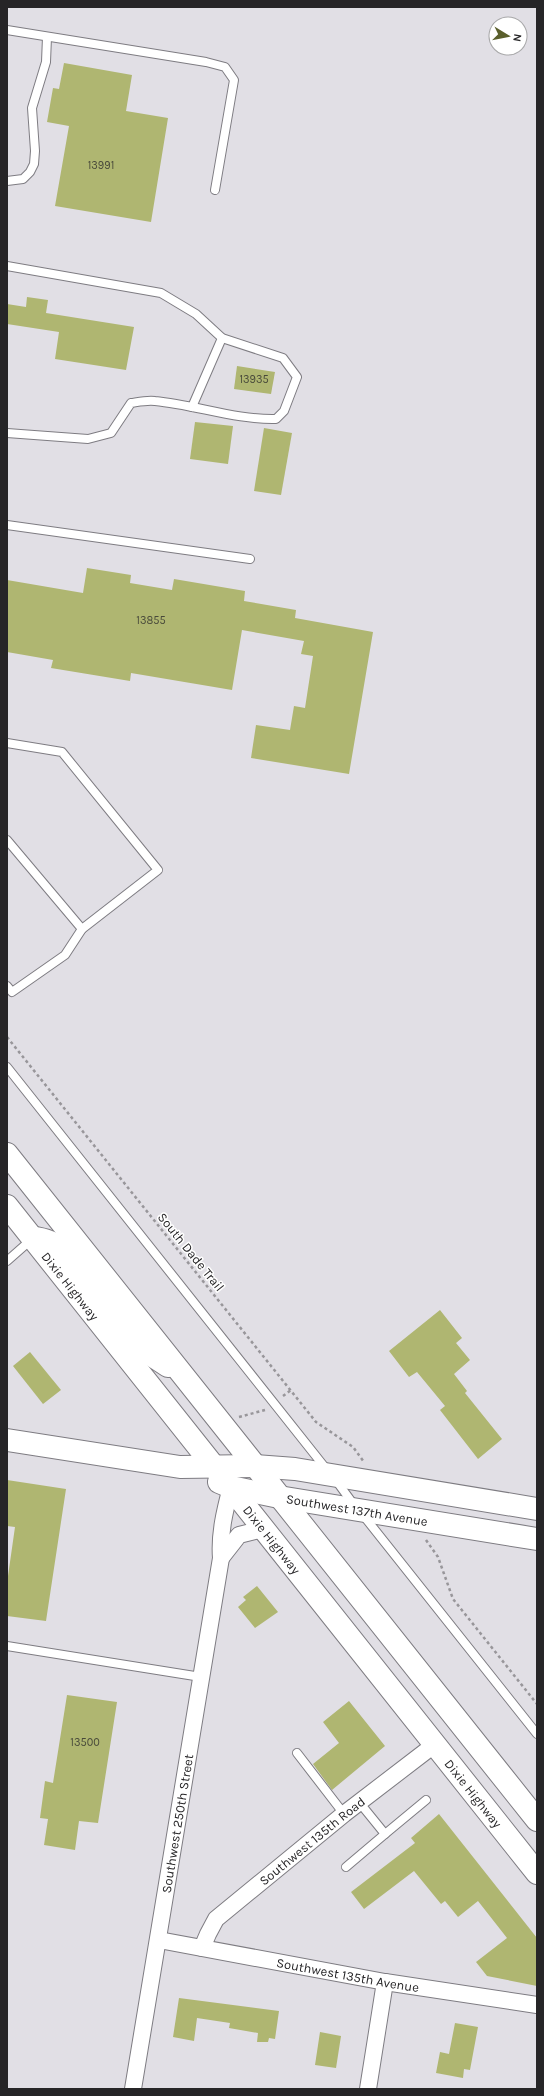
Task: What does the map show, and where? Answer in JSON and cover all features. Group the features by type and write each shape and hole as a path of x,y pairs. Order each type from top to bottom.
{"main road":[{"path":"7,1154 537,1820"},
{"name":"Dixie Highway","path":"7,1206 537,1873"},
{"path":"33,1238 54,1242 64,1251 139,1347 184,1376"},
{"name":"Southwest 137th Avenue","path":"7,1440 180,1467 255,1466 289,1469 537,1508"},
{"name":"Southwest 137th Avenue","path":"180,1467 231,1487 279,1497 537,1539"}],"street":[{"name":"Southwest 250th Street","path":"133,2089 159,1940 221,1558 220,1544 231,1487"},
{"name":"Southwest 250th Street","path":"221,1558 239,1535 263,1529"},
{"name":"Southwest 135th Road","path":"202,1948 216,1920 344,1814 434,1745"},
{"name":"Southwest 135th Avenue","path":"159,1940 386,1982 537,2005"},
{"path":"368,2089 386,1982"}],"lane":[{"path":"7,30 206,62 225,67 234,80 215,190"},
{"path":"7,181 23,178 30,172 34,164 35,151 32,108 46,62 47,37"},
{"path":"7,266 161,293 196,314 222,338 283,358 297,377 292,396 284,412 276,419 258,420 154,401 131,403 111,434 88,439 7,433"},
{"path":"192,407 222,338"},
{"path":"7,524 250,559"},
{"path":"7,743 62,752 158,870 82,928 65,955 12,992 7,986"},
{"path":"7,840 82,928"},
{"path":"7,1067 537,1734"},
{"path":"7,1261 33,1238"},
{"path":"7,1646 201,1677"},
{"path":"296,1753 344,1814"},
{"path":"346,1867 426,1800"},
{"path":"359,1802 385,1834"}],"path":[{"name":"South Dade Trail","path":"7,1037 316,1422 353,1447 366,1464"},
{"path":"282,1397 291,1390"},
{"path":"237,1417 267,1410"},
{"path":"424,1537 438,1557 453,1599 537,1704"}],"building":[{"path":"64,63 132,75 126,111 168,118 151,222 55,206 69,126 47,122 53,88 59,89"},
{"path":"27,297 48,300 46,313 134,327 126,370 55,359 59,332 7,324 7,304 26,307"},
{"path":"237,366 275,372 271,394 234,389"},
{"path":"195,422 233,426 228,464 190,459"},
{"path":"264,428 292,433 281,495 254,491"},
{"path":"87,568 131,575 130,583 172,590 174,579 245,591 244,601 296,610 295,618 373,632 349,774 251,758 256,725 290,730 294,706 305,708 313,656 301,654 304,641 242,630 232,690 131,673 130,681 51,668 53,660 7,652 7,580 83,593"},
{"path":"440,1310 462,1338 456,1343 470,1360 454,1374 467,1391 465,1393 502,1439 478,1459 440,1410 445,1406 417,1372 409,1377 389,1351"},
{"path":"30,1352 61,1390 43,1404 13,1366"},
{"path":"7,1480 66,1489 46,1621 7,1616 7,1583 15,1527 7,1526"},
{"path":"257,1586 278,1612 255,1628 238,1607 246,1600 243,1597"},
{"path":"67,1695 117,1702 98,1823 79,1821 75,1850 44,1845 48,1819 40,1818 45,1781 53,1783"},
{"path":"349,1701 385,1746 332,1790 313,1764 339,1743 323,1722"},
{"path":"439,1814 537,1938 537,1986 487,1976 476,1962 507,1938 478,1901 458,1917 445,1901 441,1904 414,1871 364,1909 351,1892 415,1843 411,1838"},
{"path":"179,1998 279,2011 275,2039 269,2038 268,2042 257,2042 258,2033 229,2028 230,2023 197,2018 194,2041 173,2037"},
{"path":"455,2023 478,2027 470,2070 464,2069 463,2078 436,2073 440,2052 449,2054"},
{"path":"320,2032 341,2036 336,2068 315,2065"}]}
